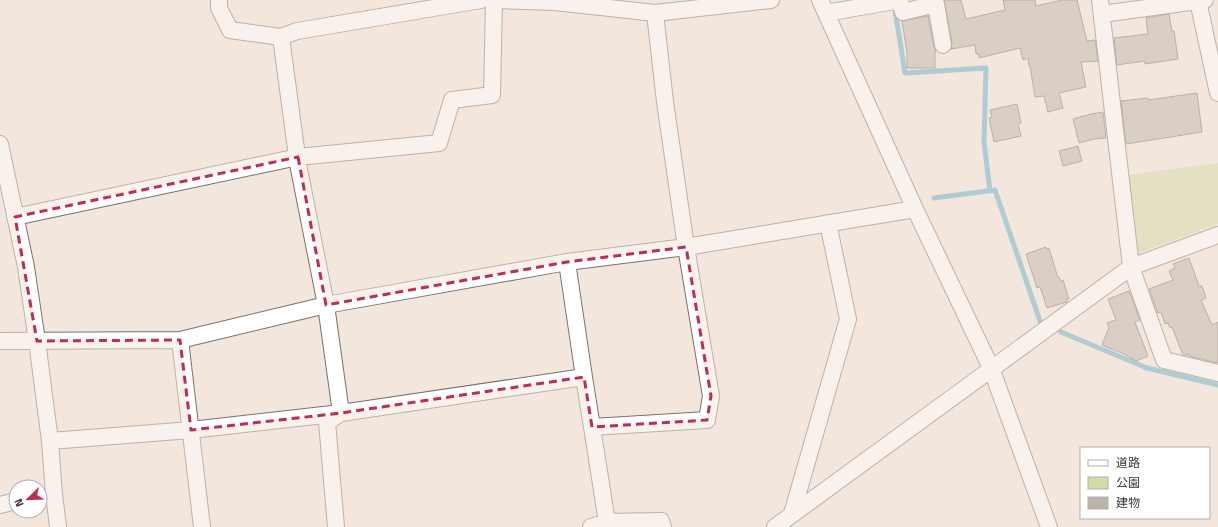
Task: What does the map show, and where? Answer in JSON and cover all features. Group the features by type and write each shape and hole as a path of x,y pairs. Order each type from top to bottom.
{"street":[{"path":"220,0 219,8 230,30 281,37 297,31 406,6 481,0"},
{"path":"15,217 298,157 439,143 452,100 492,95 494,0"},
{"path":"497,0 555,2 655,13 771,0"},
{"path":"943,45 936,4 903,12 900,0 823,6 915,209 991,368 1049,527"},
{"path":"1218,93 1202,0 1101,7 1131,267 1164,360 1218,373"},
{"path":"592,427 707,420 711,396 686,247 665,102 655,13"},
{"path":"281,37 298,157 326,305 341,413"},
{"path":"0,144 26,267 37,341 50,441 48,479"},
{"path":"0,341 180,340 326,305 567,262 686,247 915,209"},
{"path":"792,514 848,319 828,223"},
{"path":"775,527 1131,267 1218,235"},
{"path":"567,262 607,522"},
{"path":"180,340 192,430 202,527"},
{"path":"50,441 192,430 341,413 584,377"},
{"path":"336,527 327,422 341,413"},
{"path":"48,498 58,527"},
{"path":"591,527 607,522 661,521 663,527"}],"highlighted area":[{"path":"298,157 326,305 567,262 686,247 711,396 707,420 592,427 584,377 341,413 191,430 180,340 37,341 15,217"}],"green space":[{"path":"1218,163 1218,224 1139,253 1134,249 1126,175"}],"building":[{"path":"944,0 961,0 966,19 1005,10 1003,0 1035,0 1036,6 1062,0 1077,0 1087,41 1095,40 1098,61 1081,62 1086,87 1059,93 1063,108 1048,112 1044,96 1035,97 1028,58 1023,60 1020,48 979,58 979,54 976,54 975,45 951,49 952,43"},
{"path":"1169,14 1172,31 1174,31 1178,59 1145,64 1145,61 1117,65 1114,38 1148,34 1146,18"},
{"path":"928,16 936,51 935,68 907,68 907,53 902,21"},
{"path":"1197,93 1202,132 1126,144 1121,101 1148,98 1148,100"},
{"path":"1017,104 1021,123 1018,124 1021,136 994,142 989,118 992,117 990,110"},
{"path":"1103,112 1106,138 1094,139 1079,143 1073,119"},
{"path":"1078,146 1082,161 1063,166 1059,151"},
{"path":"1046,247 1047,249 1049,248 1058,278 1059,277 1061,281 1063,280 1069,299 1066,299 1067,302 1047,308 1040,287 1037,288 1026,254"},
{"path":"1189,258 1199,286 1202,286 1206,298 1201,300 1212,325 1218,322 1218,363 1189,356 1189,354 1183,355 1172,327 1170,328 1168,323 1165,324 1161,312 1158,313 1149,289 1173,280 1169,271 1175,268 1173,264"},
{"path":"1129,291 1140,320 1135,322 1148,356 1136,361 1124,354 1102,345 1109,327 1107,323 1116,320 1108,299"}],"waterway":[{"path":"895,10 905,73 986,68 984,142 990,191"},
{"path":"934,198 995,190 1040,321"},
{"path":"1061,332 1147,368 1218,385"}]}
